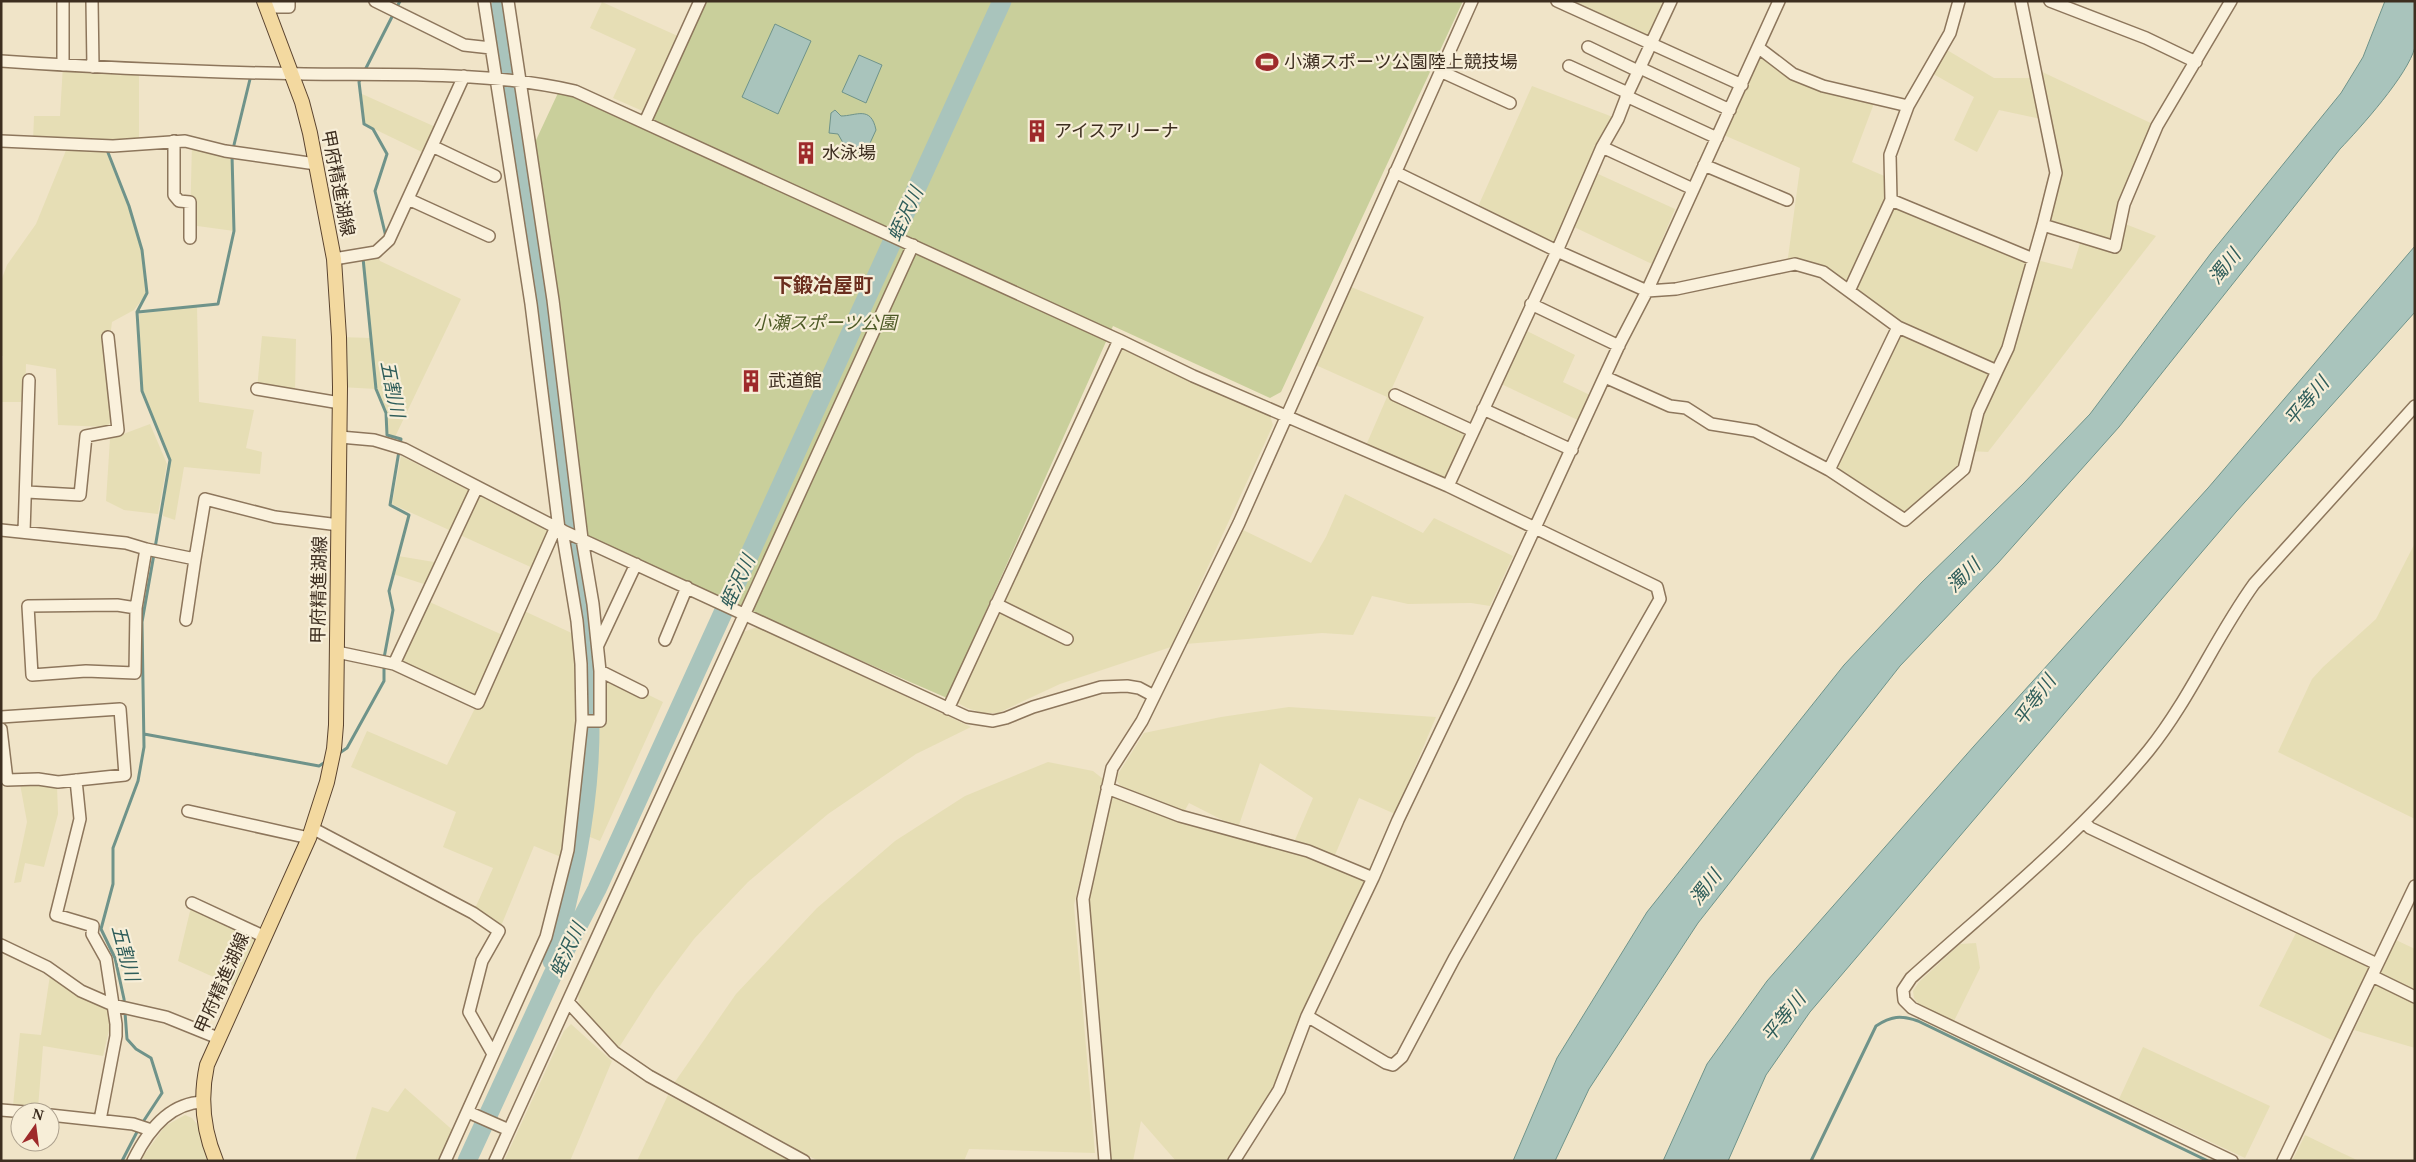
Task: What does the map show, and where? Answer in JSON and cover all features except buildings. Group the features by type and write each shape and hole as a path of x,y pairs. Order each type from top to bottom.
{"main road":[{"name":"甲府精進湖線","path":"216,1161 206,1133 203,1082 206,1065 263,936 289,886 311,833 334,749 340,404 339,337 334,259 308,125 265,4"}],"street":[{"path":"63,1 63,65"},
{"path":"92,1 93,67"},
{"path":"265,4 289,7 290,1"},
{"path":"375,1 464,45 491,48"},
{"path":"508,1 516,80 553,300 582,539 598,645 600,721 582,721"},
{"path":"645,122 700,1"},
{"path":"1105,1161 1083,907 1085,884 1107,788 1117,758 1142,721 1239,523 1285,416 1472,1"},
{"path":"1557,1 1742,85"},
{"path":"1448,486 1557,251 1602,147 1618,120 1627,95 1671,1"},
{"path":"1849,292 1891,200 1890,155 1908,106 1950,33 1959,1"},
{"path":"1606,377 1670,406 1686,408 1711,424 1755,430 1830,470 1905,520 1964,469 1978,412 2008,348 2034,259 2056,173 2021,1"},
{"path":"2050,1 2146,38 2196,62"},
{"path":"2043,225 2114,247 2124,204 2157,126 2231,1"},
{"path":"1234,1161 1279,1090 1307,1016 1373,878 1398,820 1619,346 1647,291 1759,48 1775,3"},
{"path":"445,1161 470,1112 493,1054 546,937 555,908 568,850 582,721 581,664 577,621 560,529 531,304 498,79 485,6"},
{"path":"1588,47 1730,110"},
{"path":"1759,48 1793,74 1823,86 1908,106"},
{"path":"1,61 93,67 464,76 516,80 575,91 1120,340 1193,376 1448,486 1657,587 1660,599 1459,950 1402,1057 1393,1064 1386,1063 1307,1016"},
{"path":"1569,66 1717,138"},
{"path":"1440,71 1510,103"},
{"path":"334,259 376,252 389,240 464,76"},
{"path":"1,141 113,146 185,141 232,152 316,164"},
{"path":"174,141 174,196 179,201 190,202 190,238"},
{"path":"432,146 495,176"},
{"path":"1602,147 1693,189"},
{"path":"1704,165 1787,200"},
{"path":"1395,172 1557,251 1647,291 1676,289 1795,264 1823,272 1898,327 1997,371"},
{"path":"408,199 489,236"},
{"path":"1891,200 2034,259"},
{"path":"494,1161 505,1128 568,1002 740,611 909,244"},
{"path":"531,304 553,300"},
{"path":"1531,304 1619,346"},
{"path":"1830,470 1898,327"},
{"path":"27,492 80,495 86,436 118,430 108,337"},
{"path":"948,709 1120,340"},
{"path":"24,532 30,380"},
{"path":"257,389 340,404"},
{"path":"1395,395 1472,431"},
{"path":"2232,1161 1912,1008 1904,1000 1903,990 1911,978 2084,822 2148,751 2182,707 2239,605 2254,584 2415,406"},
{"path":"1483,409 1572,450"},
{"path":"340,437 374,440 404,448 560,529 967,717 993,721 1006,718 1033,706 1100,687 1120,685 1139,688 1154,696"},
{"path":"392,664 477,487"},
{"path":"186,620 205,499 275,517 339,525"},
{"path":"337,652 392,664 478,703 560,529"},
{"path":"1,530 126,543 195,559"},
{"path":"136,608 117,605 28,606 32,675 86,671 135,674 136,608 146,549"},
{"path":"598,645 636,564"},
{"path":"665,640 687,587"},
{"path":"996,604 1067,639"},
{"path":"600,671 642,692"},
{"path":"1,717 120,709 125,775 58,782 38,779 6,780 1,730"},
{"path":"76,780 80,818 56,915 93,926 92,934 106,959 116,1036 100,1120"},
{"path":"1107,788 1180,816 1308,851 1373,878"},
{"path":"188,810 311,833 473,913 499,931 482,961 469,1012 493,1054"},
{"path":"2084,822 2090,828 2378,964"},
{"path":"2283,1161 2415,886"},
{"path":"192,903 263,936"},
{"path":"1,945 113,1005 166,1017 218,1038"},
{"path":"2372,976 2415,996"},
{"path":"568,1002 614,1052 649,1076 804,1161"},
{"path":"133,1161 151,1130 174,1109 191,1102 203,1102"},
{"path":"470,1112 505,1128"},
{"path":"60,1116 133,1124 151,1130"}],"shaded area":[{"path":"1573,1 1671,1 1651,44 1570,7"},
{"path":"602,2 680,37 645,112 613,98 636,49 590,28"},
{"path":"1942,47 1994,78 2037,78 2036,69 2157,126 2120,222 2156,236 1988,452 1970,451 1964,469 1905,520 1829,470 1897,327 1823,273 1787,265 1800,168 1719,133 1759,48 1793,74 1876,98 1852,162 1889,178 1891,200 2033,259 2072,269 2082,237 2043,225 2055,173 2046,120 1999,110 1977,152 1954,140 1974,97 1928,71"},
{"path":"63,65 139,68 139,144 33,141 34,116 60,116"},
{"path":"1532,86 1618,119 1557,251 1476,211"},
{"path":"362,94 440,129 428,155 364,124"},
{"path":"192,143 232,152 234,231 190,225"},
{"path":"67,148 107,150 129,206 142,250 147,293 134,310 112,322 111,330 102,335 111,421 107,427 58,425 56,369 26,364 25,402 1,402 3,356 1,356 1,281 7,265 36,224"},
{"path":"1596,173 1675,209 1652,264 1572,226"},
{"path":"376,252 380,261 461,299 394,439 386,438 386,413 376,389 340,387 339,337 371,338 361,254"},
{"path":"1344,284 1424,317 1388,397 1470,436 1448,486 1364,450 1387,397 1309,362"},
{"path":"197,306 199,402 254,410 246,448 262,452 260,474 184,467 175,520 163,516 170,460 142,391 139,314"},
{"path":"1519,327 1575,355 1563,382 1596,398 1584,423 1495,381"},
{"path":"262,336 296,339 295,395 257,389"},
{"path":"1125,349 1270,416 1273,425 1171,647 1060,684 998,713 983,713 967,708 956,702 1119,351"},
{"path":"150,424 167,464 158,514 124,510 106,501 110,439"},
{"path":"401,456 552,532 535,569 392,504"},
{"path":"1345,494 1423,533 1434,518 1513,556 1490,606 1471,603 1408,604 1372,596 1353,635 1322,633 1185,644 1241,529 1311,563 1326,537"},
{"path":"2415,543 2415,819 2278,752 2312,679 2376,619"},
{"path":"398,556 440,563 430,586 393,574"},
{"path":"423,599 507,637 520,609 578,636 582,721 566,859 534,846 499,931 473,913 493,868 443,847 456,812 351,767 367,731 447,765 477,704 394,664"},
{"path":"757,627 971,727 916,754 828,814 748,882 694,939 655,991 618,1049 579,1007 578,991 743,632"},
{"path":"600,671 663,702 600,841 590,837 600,721"},
{"path":"1289,707 1436,717 1395,814 1359,798 1335,855 1295,840 1313,798 1260,763 1238,828 1189,803 1184,812 1121,786 1117,781 1118,774 1144,733 1221,717"},
{"path":"1048,762 1093,771 1103,779 1074,905 1095,1153 969,1149 964,1161 819,1161 670,1089 736,994 817,908 895,841 965,796"},
{"path":"20,784 57,785 58,814 44,867 25,863 21,882 14,883 27,822"},
{"path":"1107,788 1308,851 1373,878 1286,1072 1234,1161 1176,1161 1141,1121 1133,1161 1105,1161 1083,915"},
{"path":"192,903 263,936 240,989 178,961"},
{"path":"2297,931 2369,964 2370,968 2336,1042 2259,1006"},
{"path":"2396,940 2415,949 2415,991 2382,976 2381,973"},
{"path":"1976,943 1980,968 1954,1021 1918,1004 1914,998 1913,991 1919,982 1960,944"},
{"path":"50,975 104,1004 109,1014 110,1026 103,1056 43,1046 38,1102 13,1102 20,1033 41,1035"},
{"path":"2376,984 2415,1004 2415,1048 2354,1030"},
{"path":"571,1024 612,1061 570,1161 504,1161 564,1031"},
{"path":"2143,1047 2270,1106 2245,1158 2119,1099"},
{"path":"405,1088 457,1134 445,1161 355,1161 372,1107 388,1112"},
{"path":"668,1095 795,1161 637,1161"},
{"path":"185,1115 192,1118 197,1124 210,1161 153,1161 142,1158 165,1126"},
{"path":"2305,1135 2342,1153 2359,1161 2292,1161"}],"green space":[{"name":"小瀬スポーツ公園","path":"703,1 1463,1 1281,392 1270,398 1113,326 947,698 582,539 530,153 558,93 576,98 646,127"}],"water":[{"name":"濁川","path":"2385,1 2415,1 2415,47 2411,59 2393,86 2371,115 2340,149 2119,427 1998,563 1900,666 1698,923 1589,1089 1555,1161 1513,1161 1557,1058 1647,912 1844,665 1922,582 2023,484 2090,414 2211,253 2341,93 2363,57"},
{"path":"775,24 811,41 778,114 742,97"},
{"path":"859,55 882,65 866,103 842,92"},
{"path":"835,110 841,116 862,114 871,117 876,130 865,154 846,148 838,134 829,133 831,113"},
{"name":"平等川","path":"2415,246 2415,312 2236,512 1810,1012 1766,1075 1728,1161 1663,1161 1707,1064 1767,981 1974,746 2208,488"}],"waterway":[{"name":"五割川","path":"364,72 400,1"},
{"name":"五割川","path":"488,4 498,10 497,1"},
{"name":"蛭沢川","path":"467,1161 553,974 597,889 1002,1"},
{"path":"498,10 573,521 589,667 589,762 584,812 571,887 552,961"},
{"name":"五割川","path":"233,149 251,75"},
{"name":"五割川","path":"361,78 359,82 364,124 373,129 387,154 375,191 386,237"},
{"name":"五割川","path":"107,150 129,206 142,250 147,293 137,312 142,391 170,460 155,548"},
{"name":"五割川","path":"138,312 218,304 234,231 232,155"},
{"name":"五割川","path":"365,256 363,258 376,389 386,413 387,435 401,439 400,445"},
{"name":"五割川","path":"384,658 393,610 389,591 409,515 390,505 399,451"},
{"name":"五割川","path":"122,1161 139,1128 162,1093 151,1058 136,1049 127,1039 124,999 115,958 101,929 113,884 113,848 138,781 144,747 142,622 154,554"},
{"name":"五割川","path":"338,754 347,748 384,681 384,665"},
{"name":"五割川","path":"144,734 319,766 327,761"},
{"path":"1811,1161 1876,1026 1891,1018 1901,1017 1918,1021 2208,1161"}],"place":[{"name":"小瀬スポーツ公園陸上競技場","path":"1267,62"},
{"name":"アイスアリーナ","path":"1037,131"},
{"name":"水泳場","path":"806,153"},
{"name":"武道館","path":"751,381"}],"district":[{"name":"下鍛冶屋町","path":"823,285"}]}
